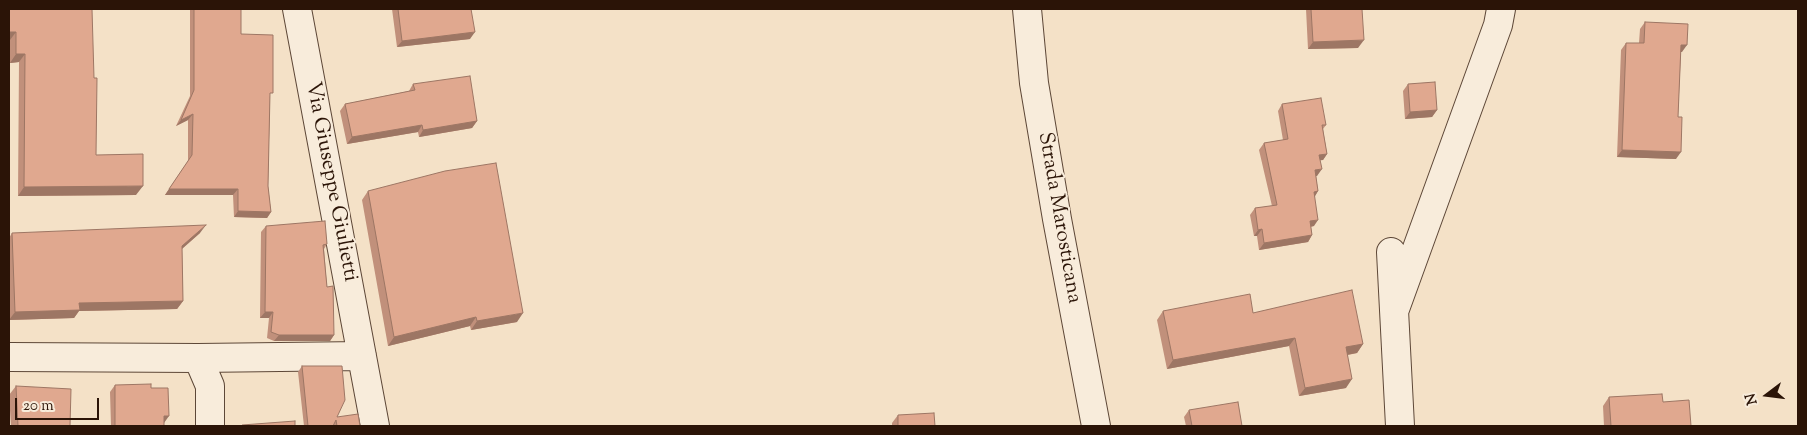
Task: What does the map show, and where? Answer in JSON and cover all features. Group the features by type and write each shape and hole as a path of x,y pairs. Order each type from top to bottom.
{"street":[{"name":"Via Giuseppe Giulietti","path":"297,9 374,426"},
{"name":"Strada Marosticana","path":"1027,9 1034,83 1057,219 1096,426"},
{"path":"1394,309 1439,158 1498,25 1501,9"},
{"path":"1391,252 1400,426"},
{"path":"9,357 198,358 362,356"},
{"path":"198,358 210,386 210,426"}],"building":[{"path":"9,9 92,9 94,78 97,78 96,155 143,154 143,186 24,187 25,54 16,54 16,32 9,32"},
{"path":"194,9 241,9 241,34 273,35 273,93 270,93 268,186 271,212 238,211 238,189 169,189 192,155 193,114 181,120 194,90"},
{"path":"398,9 471,9 475,32 402,41"},
{"path":"1311,9 1362,9 1364,40 1313,42"},
{"path":"1645,22 1688,24 1687,45 1681,45 1678,117 1682,117 1681,152 1622,150 1626,43 1644,43"},
{"path":"470,76 477,121 423,130 422,125 352,137 345,104 415,90 413,84"},
{"path":"1435,82 1437,110 1410,112 1408,84"},
{"path":"1321,98 1326,125 1322,125 1327,154 1319,155 1322,169 1315,170 1318,191 1314,192 1318,220 1310,221 1312,235 1264,243 1262,229 1258,230 1255,208 1277,205 1264,143 1288,139 1282,104"},
{"path":"496,163 523,313 477,321 476,317 394,337 368,191 445,171"},
{"path":"325,221 327,244 323,245 327,287 333,286 334,335 279,335 271,332 273,312 265,312 266,226"},
{"path":"206,225 182,246 183,301 79,303 80,310 15,312 12,233"},
{"path":"1352,290 1363,344 1346,347 1352,379 1305,388 1295,338 1173,360 1163,311 1250,294 1253,313"},
{"path":"302,366 342,366 345,400 337,417 358,414 360,426 337,426 336,420 333,426 308,426"},
{"path":"151,384 151,388 168,388 169,416 164,416 164,426 115,426 115,385"},
{"path":"16,386 71,389 70,426 18,426"},
{"path":"1662,394 1663,402 1689,400 1691,426 1611,426 1609,397"},
{"path":"1238,402 1242,426 1192,426 1189,410"},
{"path":"934,413 935,426 898,426 898,415"},
{"path":"295,421 295,426 242,426 242,425"}]}
